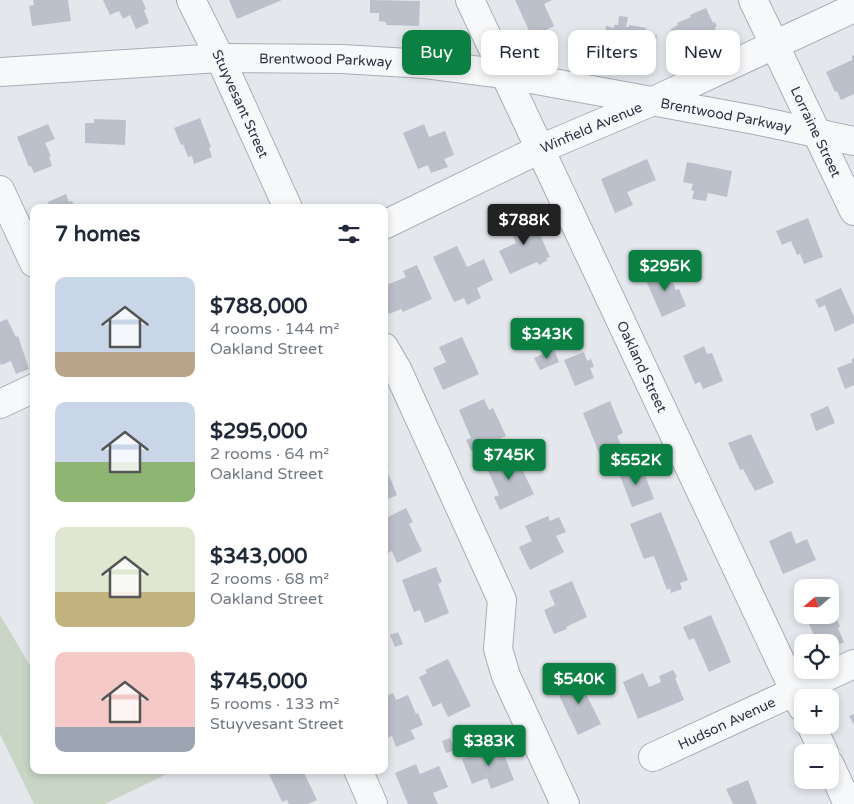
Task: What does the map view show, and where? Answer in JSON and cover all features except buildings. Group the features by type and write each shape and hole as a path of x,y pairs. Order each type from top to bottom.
{"street":[{"name":"Stuyvesant Street","path":"191,0 220,58 286,204"},
{"name":"Oakland Street","path":"470,0 484,30"},
{"name":"Lorraine Street","path":"753,0 854,211"},
{"name":"Winfield Avenue","path":"388,223 540,149 651,102 854,8"},
{"name":"Brentwood Parkway","path":"0,72 220,58 342,59 426,64 481,71"},
{"name":"Oakland Street","path":"504,75 794,689"},
{"name":"Brentwood Parkway","path":"509,75 854,141"},
{"path":"0,190 30,254"},
{"path":"388,353 502,600 498,649 506,676 559,802"},
{"path":"0,404 30,390"},
{"name":"Hudson Avenue","path":"815,689 854,664"},
{"name":"Hudson Avenue","path":"653,757 794,701"},
{"path":"360,774 373,804"},
{"path":"839,784 848,804"}],"green space":[{"path":"0,615 30,665 30,774 167,774 105,804 34,804 0,734"}]}
